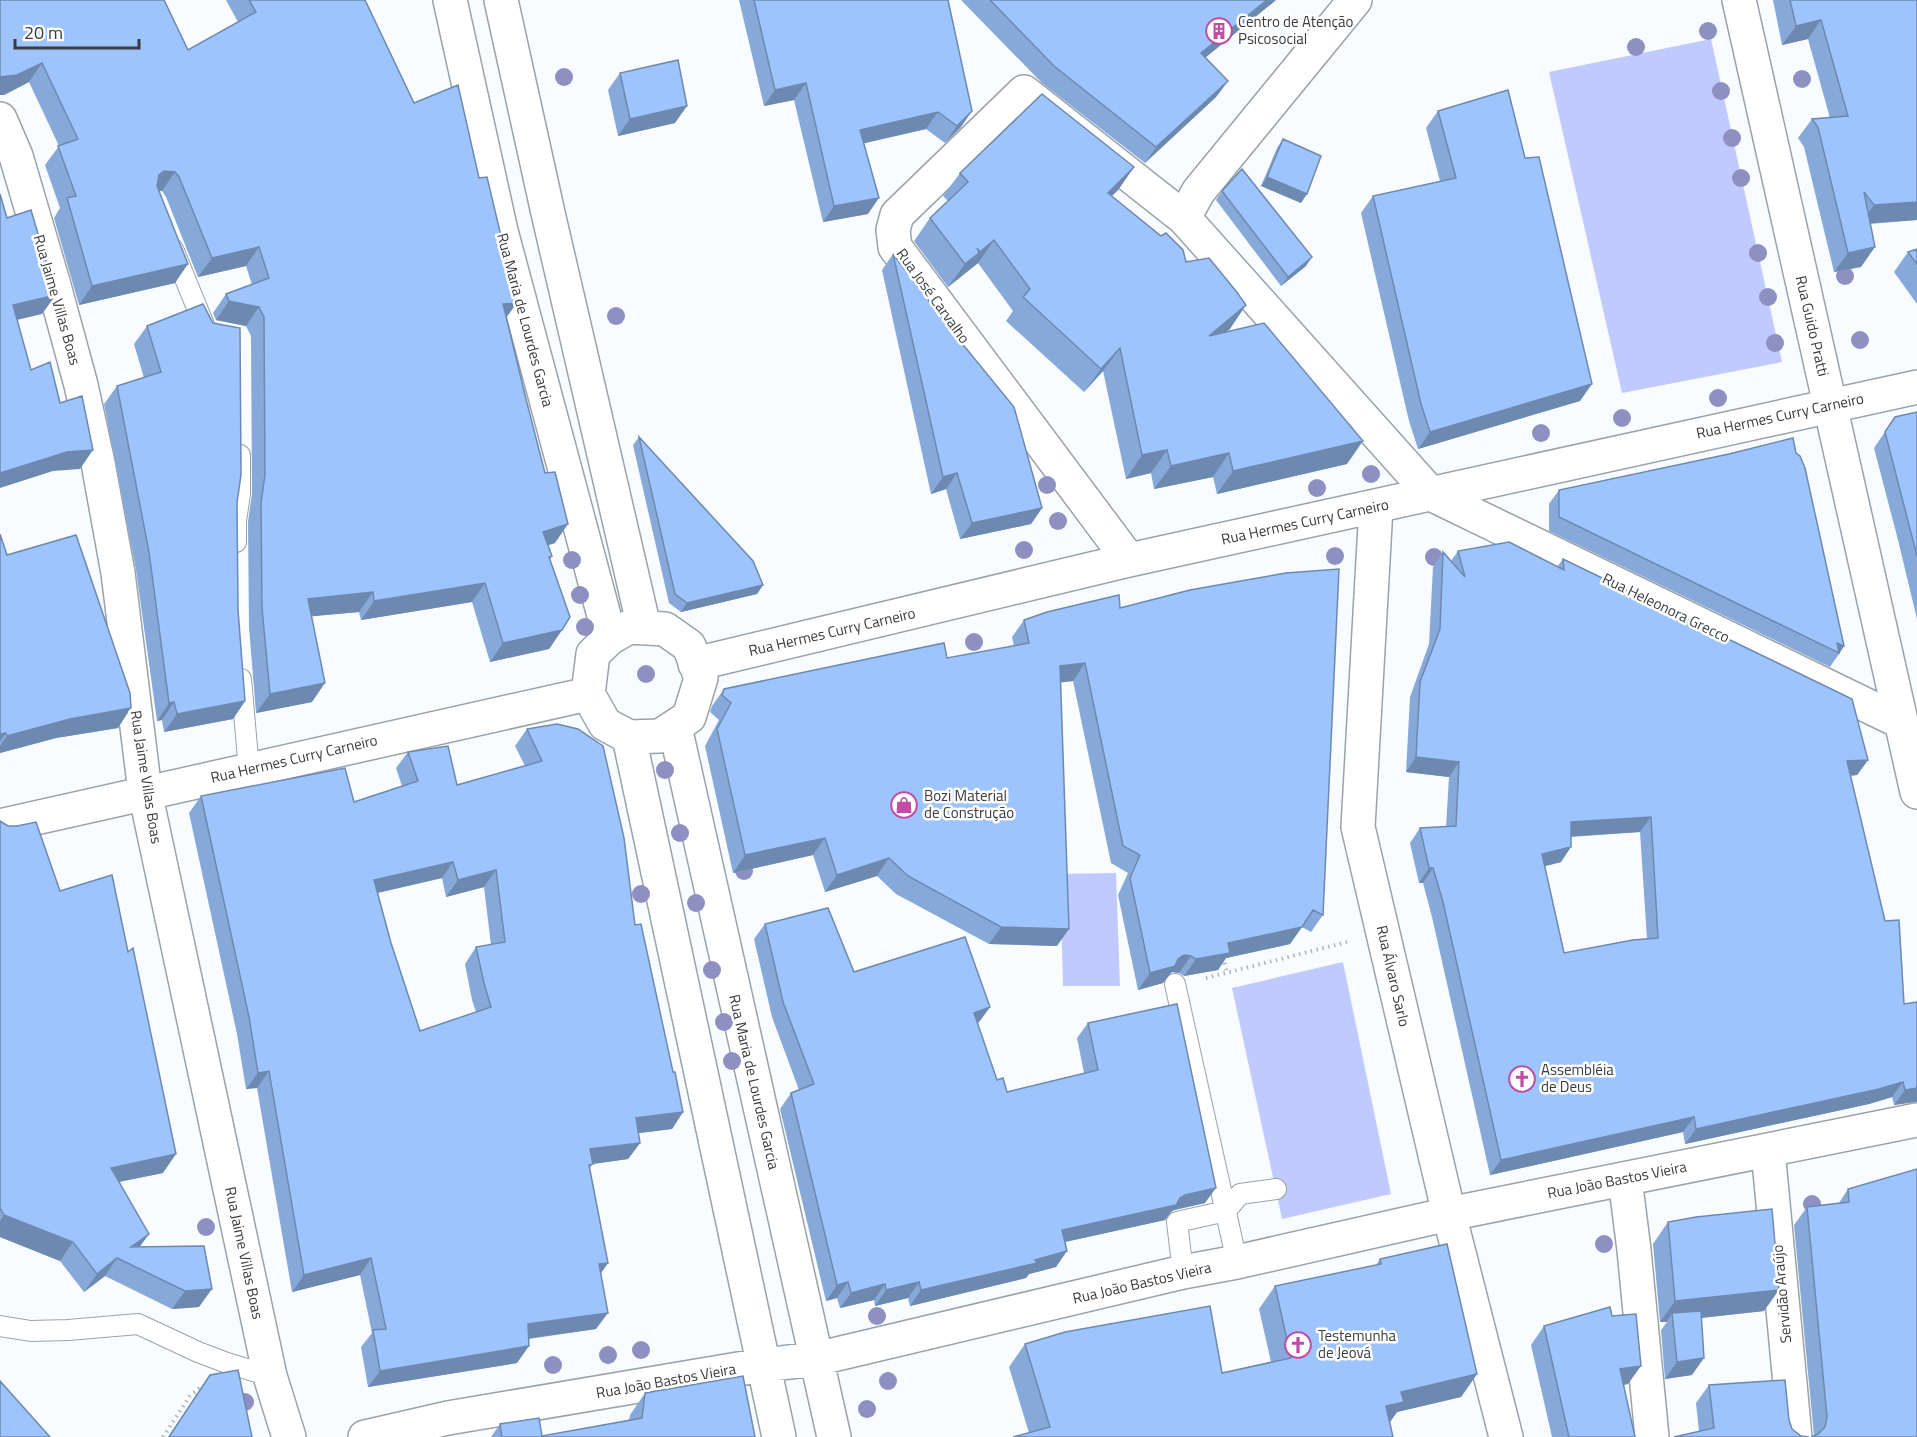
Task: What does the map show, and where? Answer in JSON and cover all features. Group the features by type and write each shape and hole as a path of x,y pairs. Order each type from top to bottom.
{"street":[{"name":"Rua Maria de Lourdes Garcia","path":"450,0 501,231 610,638"},
{"path":"501,0 644,627"},
{"path":"1184,218 1198,192 1355,0"},
{"name":"Rua Guido Pratti","path":"1739,0 1917,792"},
{"name":"Rua José Carvalho","path":"1129,560 895,247 893,231 897,215 1024,92 1184,218 1431,494"},
{"name":"Rua Jaime Villas Boas","path":"0,119 16,156 81,385 118,573 145,792 270,1376 289,1437"},
{"name":"Rua Hermes Curry Carneiro","path":"695,664 1129,560 1917,387"},
{"name":"Rua Heleonora Grecco","path":"1431,494 1900,722"},
{"name":"Rua Álvaro Sarlo","path":"1376,507 1358,828 1449,1214 1506,1437"},
{"path":"629,627 644,627 665,629 689,646 701,678 689,717 660,736 629,737 605,724 588,694 594,654 610,638 629,627"},
{"name":"Rua Hermes Curry Carneiro","path":"0,826 588,694"},
{"name":"Rua Maria de Lourdes Garcia","path":"675,727 834,1437"},
{"path":"629,737 779,1437"},
{"name":"Rua João Bastos Vieira","path":"365,1437 450,1427 762,1365 816,1359 1183,1272 1449,1214 1917,1120"},
{"name":"Servidão Araújo","path":"1768,1150 1795,1437"},
{"path":"1624,1179 1634,1250 1652,1437"}],"lane":[{"path":"167,232 207,331 228,334"},
{"path":"236,556 236,521 240,494 240,437"},
{"path":"240,663 249,770"},
{"path":"1175,984 1237,1262"},
{"path":"1183,1272 1177,1222 1226,1211 1240,1194 1276,1189"},
{"path":"0,1326 31,1331 138,1324 227,1364 270,1376"}],"path":[{"path":"1175,984 1383,933"},
{"path":"1221,950 1227,973"},
{"path":"164,1437 190,1396 227,1364"}],"shaded area":[{"path":"1711,39 1782,362 1622,393 1549,72"},
{"path":"1116,873 1120,986 1063,986 1060,874"},
{"path":"1343,962 1391,1194 1282,1219 1232,988"}],"building":[{"path":"0,0 164,0 188,50 256,12 249,0 365,0 414,103 458,85 479,178 487,177 517,303 503,304 526,399 545,473 555,472 568,524 543,532 552,556 549,557 570,617 562,630 503,643 485,583 374,601 373,592 308,599 325,683 270,694 262,608 261,503 265,475 264,317 259,307 229,301 226,294 269,278 259,247 212,258 179,177 175,172 164,171 159,175 157,186 188,264 92,286 67,198 76,196 58,146 78,139 42,63 17,75 0,77"},
{"path":"754,0 948,0 972,111 957,126 938,112 860,130 879,198 834,206 806,83 775,90"},
{"path":"990,0 1267,0 1201,53 1228,81 1156,147 1054,66"},
{"path":"1790,0 1917,0 1917,202 1874,205 1864,192 1875,247 1848,253 1818,127 1812,119 1848,116 1821,20 1796,26"},
{"path":"678,60 687,106 630,119 620,73"},
{"path":"1508,90 1525,158 1539,157 1592,384 1430,432 1421,404 1373,196 1456,178 1438,111"},
{"path":"1042,94 1134,167 1108,193 1161,236 1166,233 1183,250 1186,262 1209,258 1246,305 1209,336 1264,323 1363,441 1233,471 1229,453 1171,466 1167,450 1142,455 1120,348 1101,369 1023,297 1030,289 994,240 980,252 977,248 979,253 965,264 930,218 968,182 960,173"},
{"path":"1283,139 1321,156 1307,194 1267,177"},
{"path":"1242,169 1312,257 1288,277 1222,191"},
{"path":"0,194 7,218 31,210 56,295 13,305 31,370 50,362 60,403 82,396 93,450 67,452 0,473"},
{"path":"1917,249 1917,264 1908,252"},
{"path":"893,254 1014,407 1042,508 972,523 957,473 943,477"},
{"path":"203,304 213,323 240,328 241,475 237,503 238,610 245,701 177,714 174,702 169,703 149,552 117,386 161,372 147,326"},
{"path":"1917,412 1917,556 1885,432 1895,417"},
{"path":"639,437 753,561 763,585 687,603 675,594"},
{"path":"1793,438 1796,453 1800,456 1805,468 1844,646 1837,643 1839,653 1559,517 1559,490"},
{"path":"0,534 7,555 76,535 130,693 131,708 70,719 7,736 6,733 0,734"},
{"path":"1509,542 1564,570 1563,559 1852,699 1868,760 1847,761 1885,921 1899,920 1904,1004 1917,1002 1917,1088 1905,1090 1903,1082 1696,1129 1694,1117 1501,1160 1443,902 1433,868 1429,868 1420,828 1456,826 1459,762 1416,757 1420,682 1440,629 1443,552 1465,577 1458,551","holes":["1651,817 1658,938 1633,940 1564,953 1542,854 1571,847 1571,822"]},
{"path":"1339,569 1323,915 1313,910 1302,927 1228,943 1230,953 1196,959 1184,955 1178,959 1175,966 1150,973 1130,878 1140,855 1123,846 1085,663 1060,666 1069,929 1001,927 908,876 889,858 837,875 825,838 745,855 717,729 731,703 722,695 724,689 944,643 947,658 1029,643 1024,620 1047,612 1119,595 1120,608 1190,590 1286,573"},
{"path":"557,724 578,729 603,746 624,838 635,925 641,924 683,1112 636,1118 640,1143 590,1149 593,1164 589,1165 608,1263 599,1264 608,1313 528,1324 529,1346 380,1371 373,1330 386,1329 371,1258 304,1275 269,1071 258,1073 249,1017 201,796 345,768 354,802 418,781 408,752 448,746 457,785 542,761 527,729","holes":["453,862 458,880 496,870 505,942 476,947 491,1007 420,1031 391,943 374,880"]},
{"path":"0,821 8,826 36,822 60,891 112,875 128,952 133,948 176,1154 111,1168 149,1234 131,1247 204,1246 212,1289 185,1291 117,1258 97,1274 73,1242 4,1215 0,1208"},
{"path":"828,908 854,972 965,937 990,1007 974,1013 997,1080 1003,1078 1007,1092 1098,1070 1088,1023 1177,1004 1216,1188 1185,1195 1176,1205 1062,1230 1067,1251 1035,1260 1037,1263 921,1290 919,1282 886,1290 885,1284 851,1293 848,1282 837,1285 791,1093 814,1084 783,1002 765,924"},
{"path":"1917,1169 1917,1437 1811,1437 1825,1427 1827,1417 1807,1207 1849,1202 1848,1189"},
{"path":"1772,1209 1779,1290 1675,1301 1668,1222"},
{"path":"1447,1244 1477,1374 1401,1392 1404,1402 1386,1406 1393,1437 1013,1437 1050,1427 1025,1344 1065,1332 1210,1306 1222,1373 1291,1358 1275,1286 1381,1264 1380,1259"},
{"path":"1610,1307 1612,1316 1636,1314 1641,1366 1620,1369 1635,1437 1569,1437 1544,1326"},
{"path":"1701,1311 1704,1358 1677,1362 1672,1313"},
{"path":"238,1370 252,1437 169,1437 210,1375"},
{"path":"743,1376 755,1437 502,1437 500,1424 539,1418 542,1436 642,1418 645,1393"},
{"path":"1785,1380 1792,1429 1801,1436 1809,1437 1674,1437 1714,1428 1709,1385"},
{"path":"0,1381 50,1437 0,1437"}],"place":[{"name":"Centro de Atenção Psicosocial","path":"1219,31"},
{"name":"Bozi Material de Construção","path":"904,805"},
{"name":"Assembléia de Deus","path":"1522,1079"},
{"name":"Testemunha de Jeová","path":"1298,1345"}]}
